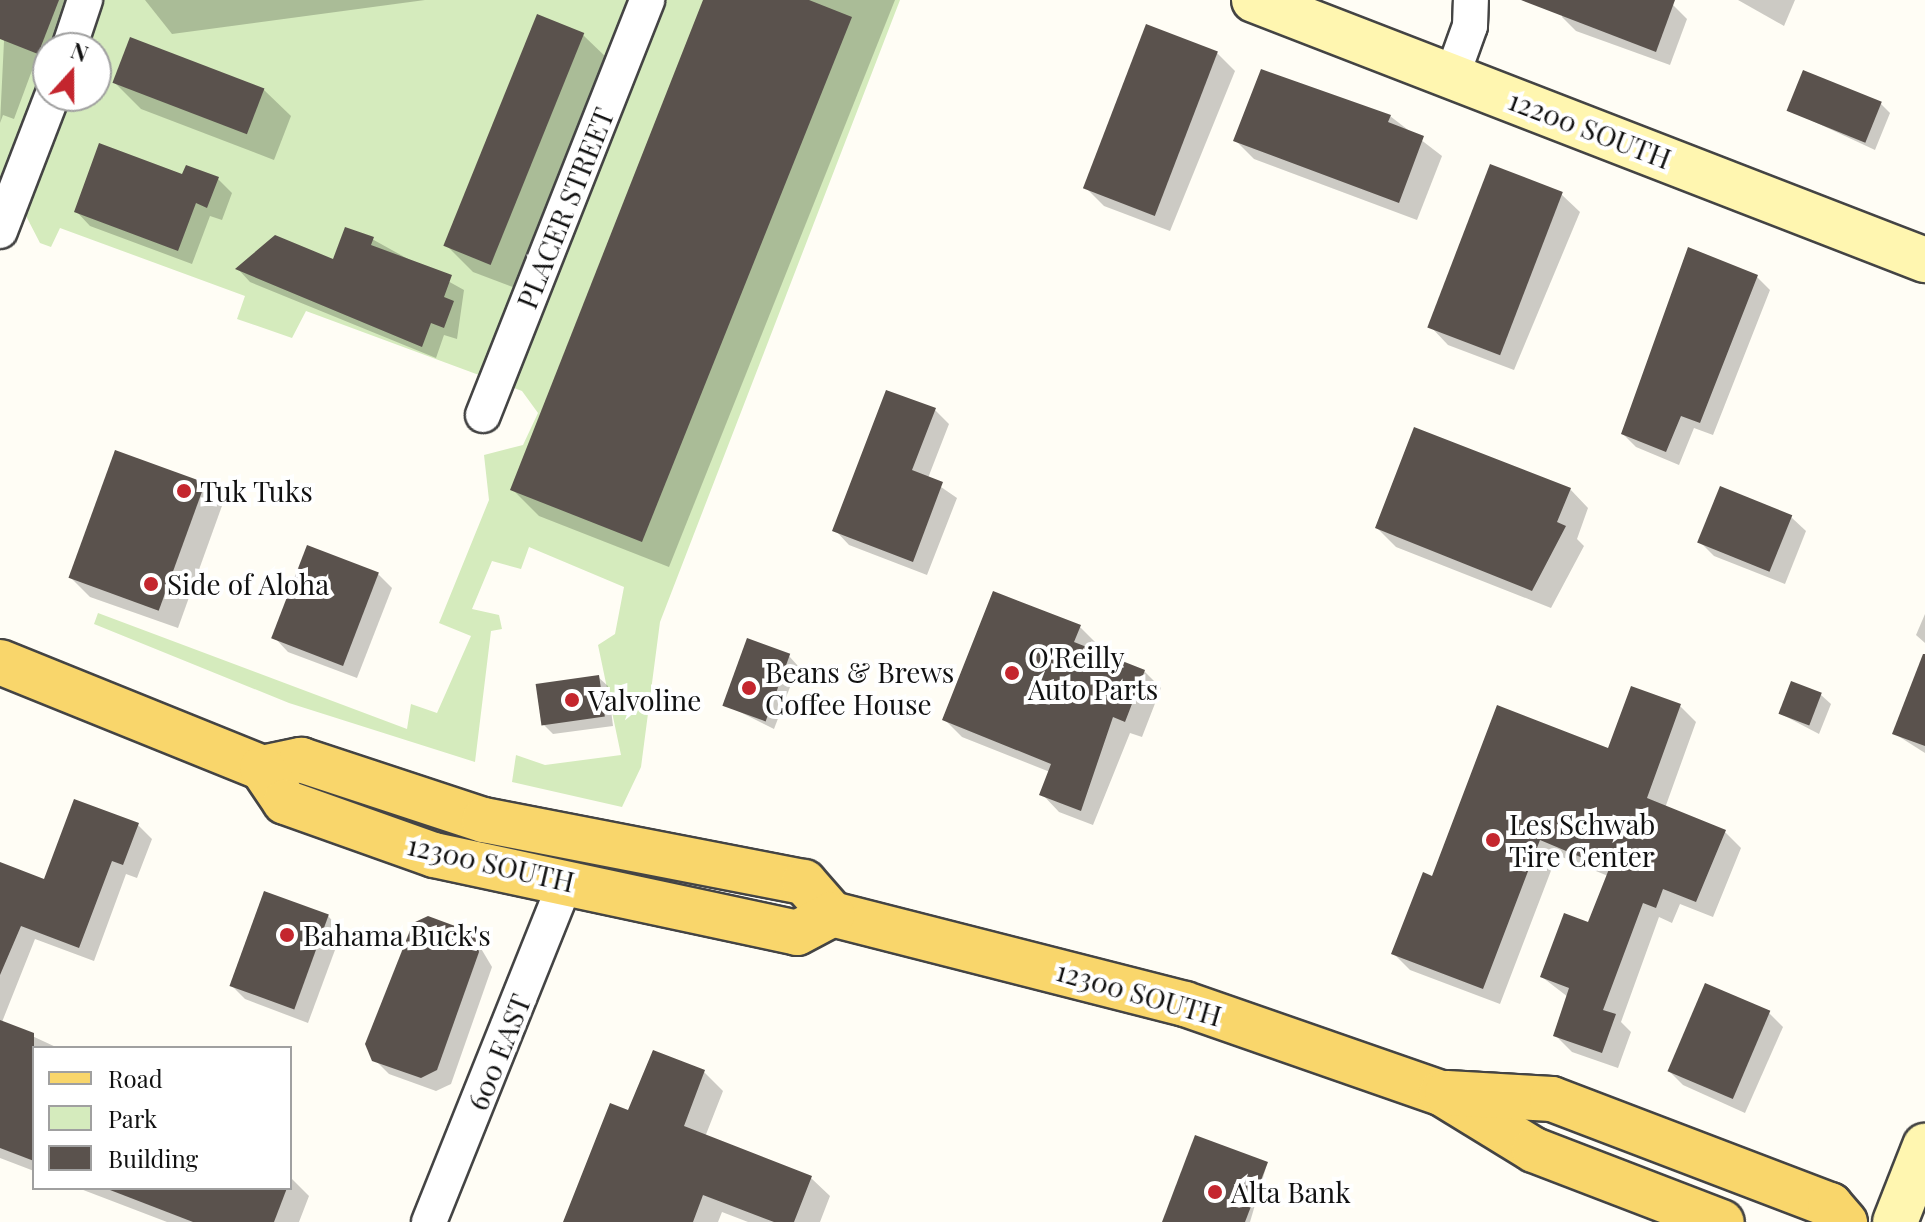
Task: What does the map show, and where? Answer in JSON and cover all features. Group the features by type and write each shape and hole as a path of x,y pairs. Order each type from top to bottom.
{"main road":[{"path":"0,662 262,768"},
{"name":"12300 SOUTH","path":"832,914 797,933 434,855 285,802 262,768 301,760 484,820 804,882 832,914 1185,1004 1441,1093 1534,1150 1722,1222"},
{"name":"12300 SOUTH","path":"1441,1093 1552,1099 1830,1205 1845,1222"}],"street":[{"path":"74,32 85,0"},
{"name":"PLACER STREET","path":"483,415 647,0"},
{"name":"12200 SOUTH","path":"1254,0 1925,260"},
{"path":"1452,76 1470,26 1471,0"},
{"path":"0,231 46,112"},
{"name":"600 EAST","path":"429,1222 566,881"},
{"path":"1895,1222 1925,1146"}],"green space":[{"path":"0,0 900,0 660,622 641,767 622,807 512,782 516,755 545,765 621,755 598,645 615,634 624,587 529,547 521,569 492,561 472,609 499,615 502,629 491,631 475,762 289,703 94,624 98,613 407,729 411,704 437,713 471,636 439,623 489,500 484,455 523,445 538,413 522,391 306,311 292,338 237,319 245,296 60,228 51,247 40,243 25,214 0,202"}],"building":[{"path":"0,0 59,0 47,32 32,32 32,52 0,39"},
{"path":"703,0 809,0 852,17 642,542 510,490"},
{"path":"1521,0 1675,0 1656,52"},
{"path":"537,14 584,33 491,265 443,246"},
{"path":"1146,24 1218,52 1155,216 1083,188"},
{"path":"130,37 264,89 247,134 112,83"},
{"path":"1261,69 1391,115 1388,122 1424,136 1399,203 1233,141"},
{"path":"1803,70 1882,102 1865,143 1787,111"},
{"path":"99,143 182,174 186,165 219,177 207,208 196,203 178,251 74,212"},
{"path":"1490,164 1563,192 1500,355 1427,327"},
{"path":"345,227 374,237 371,245 452,275 444,297 454,301 444,328 431,323 422,347 235,269 275,235 333,259"},
{"path":"1688,247 1758,275 1700,423 1681,416 1666,452 1621,434"},
{"path":"886,390 936,408 912,470 943,482 913,562 832,531"},
{"path":"1414,427 1571,488 1557,522 1566,526 1532,591 1375,528"},
{"path":"115,450 205,483 159,611 68,578"},
{"path":"1720,486 1792,515 1769,572 1697,543"},
{"path":"307,545 379,573 343,666 271,638"},
{"path":"993,591 1081,625 1074,642 1145,670 1125,722 1113,717 1081,811 1039,795 1051,764 942,720"},
{"path":"747,638 790,654 766,721 722,706"},
{"path":"1925,654 1925,746 1892,734"},
{"path":"599,675 605,717 541,725 536,684"},
{"path":"1791,681 1822,693 1809,726 1778,714"},
{"path":"1631,686 1681,704 1647,798 1726,830 1696,902 1663,889 1656,908 1643,903 1603,1010 1616,1014 1602,1053 1553,1036 1569,988 1540,977 1564,913 1588,922 1609,869 1540,840 1483,989 1391,954 1423,872 1432,876 1497,705 1608,748"},
{"path":"74,799 139,823 123,865 112,861 79,948 21,926 0,975 0,862 44,879"},
{"path":"264,891 329,915 294,1010 229,986"},
{"path":"428,916 474,933 479,952 437,1070 421,1078 372,1061 365,1044 413,923"},
{"path":"1705,983 1770,1011 1733,1099 1667,1071"},
{"path":"0,1020 34,1033 32,1160 0,1148"},
{"path":"653,1050 705,1070 684,1126 812,1176 794,1222 774,1222 703,1195 693,1222 563,1222 610,1103 628,1110"},
{"name":"Alta Bank","path":"1195,1135 1268,1162 1245,1222 1162,1222"},
{"path":"110,1190 286,1190 274,1222 193,1222"}],"place":[{"name":"Tuk Tuks","path":"184,491"},
{"name":"Side of Aloha","path":"151,584"},
{"name":"O'Reilly Auto Parts","path":"1012,673"},
{"name":"Beans & Brews Coffee House","path":"749,688"},
{"name":"Valvoline","path":"572,700"},
{"name":"Les Schwab Tire Center","path":"1493,840"},
{"name":"Bahama Buck's","path":"287,935"},
{"name":"Alta Bank","path":"1215,1192"}]}
